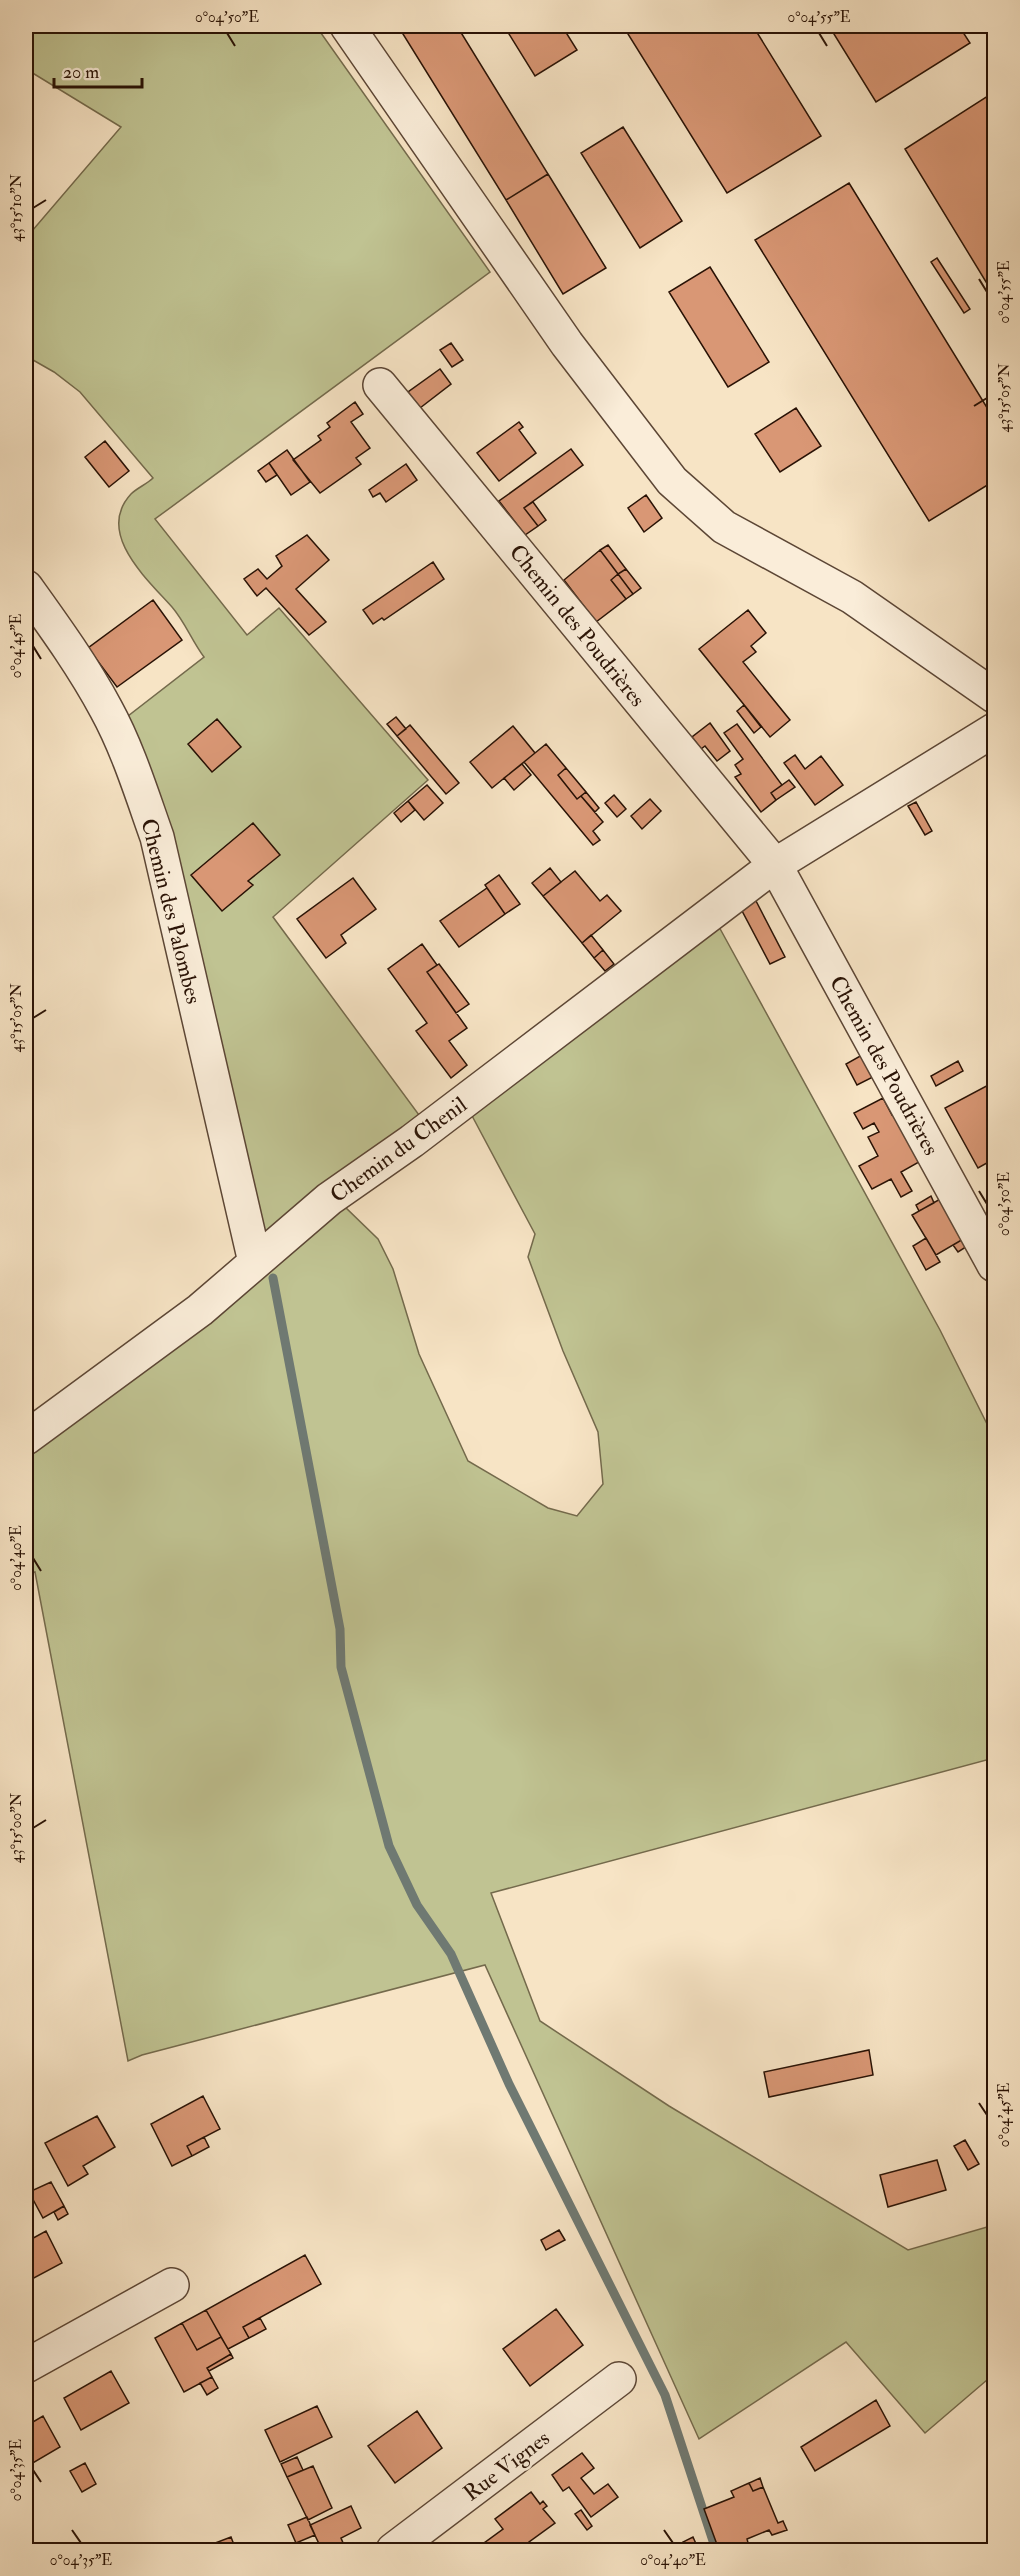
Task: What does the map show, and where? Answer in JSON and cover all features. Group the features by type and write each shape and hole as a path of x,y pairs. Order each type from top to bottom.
{"street":[{"path":"347,26 567,344 672,481 724,527 852,597 994,696"},
{"name":"Chemin des Poudrières","path":"381,386 775,865 994,1265"},
{"name":"Chemin des Palombes","path":"26,587 63,639 107,711 139,785 157,837 255,1262"},
{"path":"775,865 909,780 994,730"},
{"name":"Chemin du Chenil","path":"26,1438 200,1310 329,1199 412,1141 775,865"},
{"path":"26,2366 172,2285"},
{"name":"Rue Vignes","path":"393,2550 619,2379"}],"green space":[{"path":"26,26 316,26 490,272 155,519 247,635 279,608 428,780 273,917 436,1138 342,1204 378,1239 393,1269 419,1354 468,1461 548,1508 577,1516 603,1484 598,1432 563,1351 528,1257 535,1234 470,1112 718,925 940,1330 994,1438 994,1758 491,1893 540,2021 669,2106 908,2250 994,2225 994,2374 925,2433 846,2342 699,2439 485,1965 142,2055 128,2061 35,1572 26,1574 26,1459 253,1281 155,843 110,730 204,657 177,613 139,569 122,540 119,524 121,509 131,494 153,478 80,392 54,372 26,356 26,238 121,127 26,69"}],"building":[{"path":"398,26 457,26 548,174 506,200"},
{"path":"504,26 562,26 577,50 535,76"},
{"path":"623,26 753,26 821,136 727,193"},
{"path":"829,26 959,26 970,43 876,102"},
{"path":"994,92 994,295 905,149"},
{"path":"623,127 682,221 640,248 581,153"},
{"path":"548,174 606,268 563,294 506,200"},
{"path":"849,183 994,419 994,481 929,521 755,240"},
{"path":"937,258 970,309 964,313 931,262"},
{"path":"710,267 769,362 728,387 669,292"},
{"path":"451,343 463,360 452,367 440,350"},
{"path":"440,369 451,384 420,408 408,392"},
{"path":"355,402 363,414 351,422 370,448 356,458 361,464 320,493 293,460 321,440 318,436 330,427 327,423"},
{"path":"796,408 821,446 780,472 755,434"},
{"path":"519,422 523,427 519,430 536,453 499,481 477,453"},
{"path":"105,441 129,471 109,487 85,457"},
{"path":"571,449 583,465 524,508 538,526 525,535 499,501"},
{"path":"287,450 310,482 291,495 269,463"},
{"path":"269,463 277,475 266,482 258,471"},
{"path":"406,464 417,480 386,502 380,493 373,497 369,490"},
{"path":"646,495 662,518 644,532 628,508"},
{"path":"533,502 546,520 538,526 524,508"},
{"path":"307,535 329,560 296,589 326,622 309,635 266,588 257,596 244,579 258,569 267,579 282,566 276,556"},
{"path":"608,545 626,569 618,574 600,550"},
{"path":"600,550 618,574 611,580 626,599 596,622 564,580"},
{"path":"433,562 444,579 384,620 382,618 373,624 363,610"},
{"path":"626,569 641,588 633,594 618,574"},
{"path":"618,574 633,594 626,599 611,580"},
{"path":"153,600 182,640 117,687 88,648"},
{"path":"748,610 766,633 751,646 756,652 743,662 790,720 770,737 699,649"},
{"path":"744,705 761,727 754,733 737,711"},
{"path":"396,717 406,729 397,736 387,724"},
{"path":"217,719 241,747 212,772 188,744"},
{"path":"710,723 730,751 717,761 705,746 701,749 692,737"},
{"path":"737,724 782,785 771,793 776,800 761,812 735,777 741,774 735,765 743,759 724,733"},
{"path":"410,725 459,783 446,794 397,736"},
{"path":"513,726 535,753 492,788 470,762"},
{"path":"546,744 566,768 558,775 577,799 581,796 603,822 593,831 600,840 593,845 524,762"},
{"path":"795,755 805,769 821,756 843,785 815,805 784,763"},
{"path":"522,764 531,775 514,790 504,778"},
{"path":"566,768 586,792 577,799 558,775"},
{"path":"789,780 795,787 776,800 771,793"},
{"path":"427,785 443,803 424,820 408,801"},
{"path":"586,792 599,808 595,812 581,796"},
{"path":"614,795 626,809 617,817 605,803"},
{"path":"650,799 661,811 642,829 631,816"},
{"path":"408,801 415,810 401,822 394,813"},
{"path":"916,802 932,831 925,835 908,806"},
{"path":"253,823 280,855 248,881 253,885 222,911 191,875"},
{"path":"550,868 561,882 543,896 532,883"},
{"path":"575,871 600,901 607,895 621,911 582,943 543,896"},
{"path":"499,875 520,904 505,914 485,885"},
{"path":"353,878 376,909 341,935 346,943 326,958 297,919"},
{"path":"487,888 505,914 459,947 440,921"},
{"path":"755,899 785,957 770,964 740,907"},
{"path":"591,935 603,950 594,958 582,943"},
{"path":"422,944 437,965 427,972 467,1028 449,1041 467,1065 451,1078 416,1031 427,1023 388,969"},
{"path":"603,950 614,964 605,971 594,958"},
{"path":"439,964 469,1004 456,1013 427,972"},
{"path":"862,1055 873,1077 857,1085 846,1064"},
{"path":"958,1061 963,1071 936,1086 931,1076"},
{"path":"994,1082 994,1159 978,1168 945,1108"},
{"path":"883,1098 892,1115 896,1113 919,1162 901,1172 912,1191 901,1197 891,1179 872,1189 859,1166 878,1156 868,1137 879,1132 874,1123 863,1129 854,1113"},
{"path":"931,1196 934,1203 919,1211 916,1205"},
{"path":"942,1198 965,1238 936,1255 912,1215"},
{"path":"926,1238 940,1262 926,1270 913,1246"},
{"path":"965,1238 969,1245 958,1252 953,1245"},
{"path":"869,2050 873,2075 769,2097 764,2072"},
{"path":"203,2096 220,2129 187,2146 192,2156 172,2166 151,2124"},
{"path":"97,2116 115,2147 83,2166 88,2174 68,2186 45,2143"},
{"path":"204,2137 209,2147 192,2156 187,2146"},
{"path":"965,2140 979,2164 968,2170 954,2146"},
{"path":"937,2160 946,2190 888,2207 880,2175"},
{"path":"51,2182 64,2206 43,2218 29,2192"},
{"path":"64,2206 68,2214 58,2220 54,2212"},
{"path":"559,2230 565,2240 546,2250 541,2240"},
{"path":"46,2231 62,2263 28,2281 32,2288 26,2291 26,2242"},
{"path":"305,2255 321,2284 243,2327 249,2338 228,2349 206,2310"},
{"path":"556,2309 583,2345 530,2386 503,2349"},
{"path":"206,2310 221,2337 197,2350 182,2323"},
{"path":"260,2318 266,2329 249,2338 243,2327"},
{"path":"182,2323 197,2350 221,2337 231,2354 207,2368 212,2377 184,2392 155,2338"},
{"path":"231,2354 233,2358 209,2371 207,2368"},
{"path":"111,2371 129,2403 81,2430 64,2398"},
{"path":"212,2377 218,2388 207,2395 200,2383"},
{"path":"876,2400 890,2426 815,2471 801,2447"},
{"path":"317,2406 332,2437 280,2462 265,2430"},
{"path":"417,2411 442,2448 395,2483 368,2446"},
{"path":"43,2416 60,2447 26,2467 26,2426"},
{"path":"582,2453 594,2468 581,2478 594,2494 608,2484 618,2497 591,2517 569,2487 563,2491 552,2475"},
{"path":"297,2457 303,2470 287,2477 281,2464"},
{"path":"85,2463 96,2484 82,2492 70,2471"},
{"path":"313,2466 332,2508 308,2520 287,2477"},
{"path":"760,2478 763,2487 753,2491 749,2483"},
{"path":"749,2483 753,2491 763,2487 778,2523 783,2521 787,2530 772,2535 769,2530 747,2539 750,2550 719,2550 704,2509 734,2497 731,2491"},
{"path":"531,2492 540,2504 543,2501 547,2506 543,2509 555,2523 518,2550 489,2550 484,2543 503,2529 495,2519"},
{"path":"351,2506 361,2528 341,2538 346,2550 322,2550 310,2525"},
{"path":"581,2510 592,2526 587,2530 575,2514"},
{"path":"307,2517 315,2535 296,2543 288,2525"},
{"path":"231,2537 236,2550 212,2550 210,2545"},
{"path":"693,2537 697,2546 687,2550 683,2542"},
{"path":"641,2543 645,2550 626,2550"}],"waterway":[{"path":"273,1278 340,1629 341,1667 389,1846 417,1905 451,1954 509,2084 665,2395 716,2550"}]}
